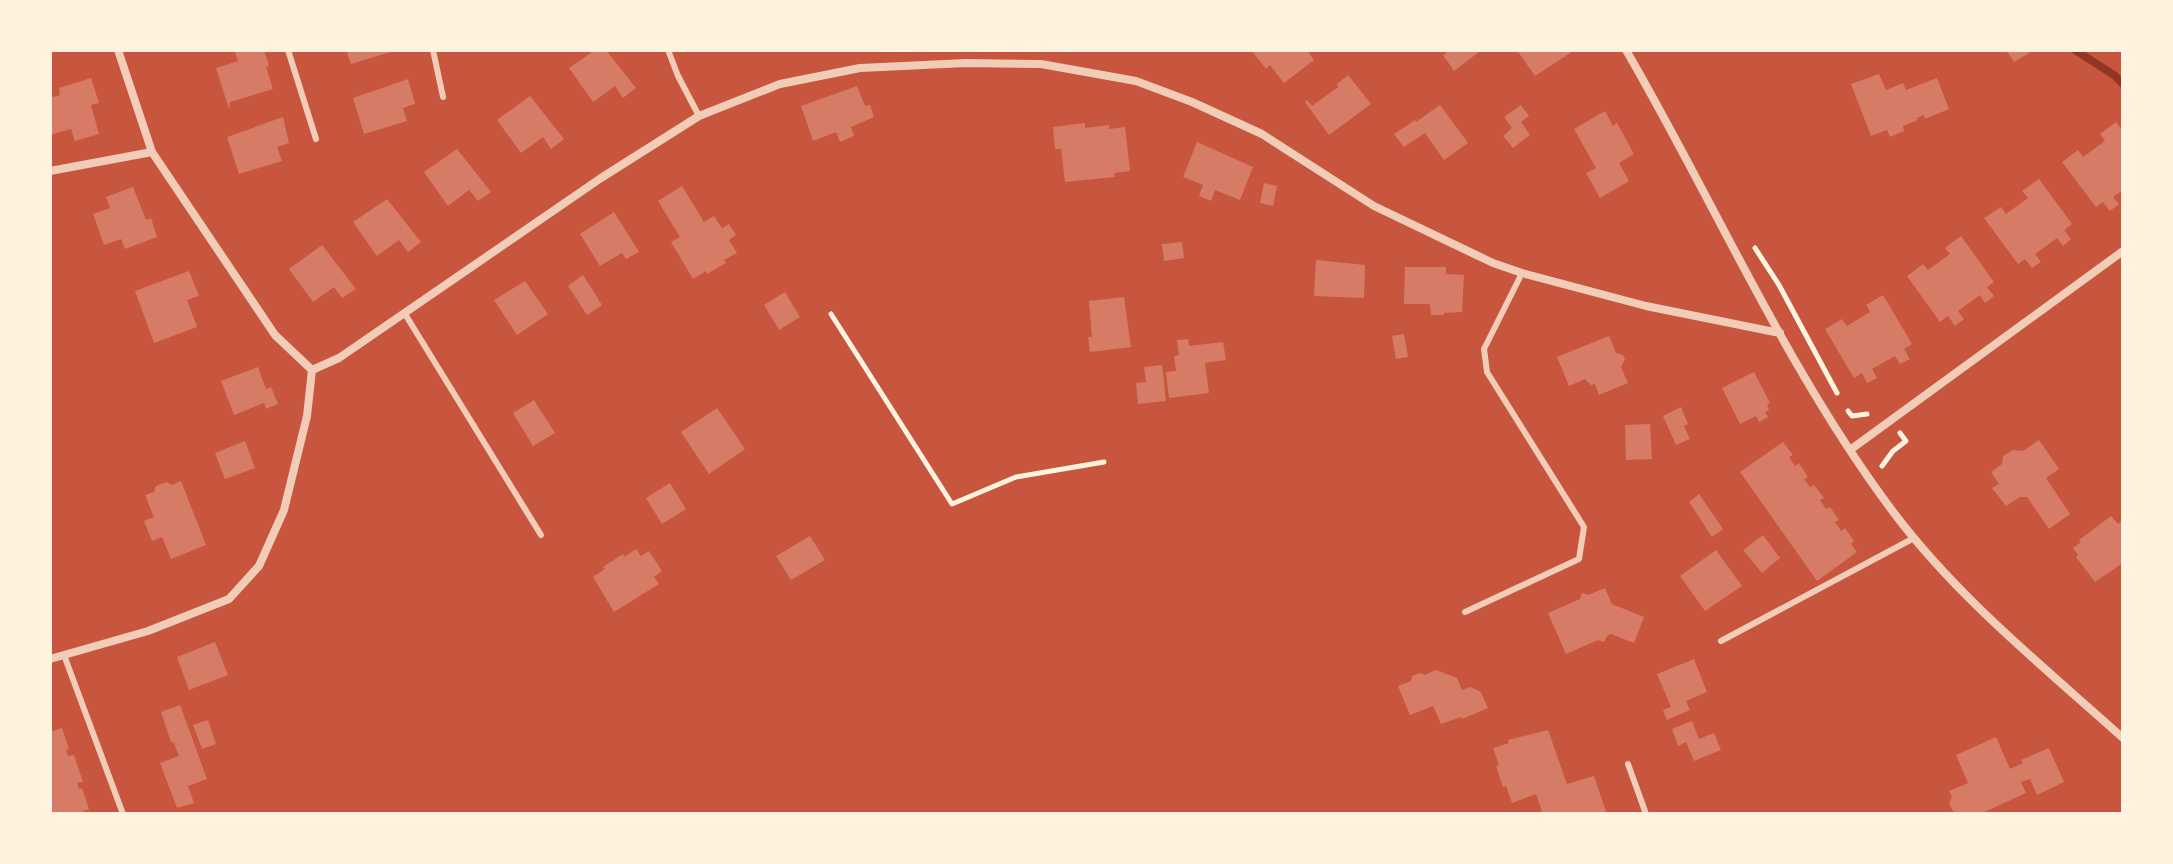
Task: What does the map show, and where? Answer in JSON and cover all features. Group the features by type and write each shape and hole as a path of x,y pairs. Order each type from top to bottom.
{"street":[{"path":"119,50 152,152 275,335 312,370"},
{"path":"1626,50 1780,333 1850,450 1914,538 1956,584 2123,738"},
{"path":"312,370 339,358 601,178 699,116 780,84 860,68 966,63 1041,64 1136,81 1262,134 1374,206 1493,263 1646,306 1780,333"},
{"path":"50,171 152,152"},
{"path":"1850,450 2123,251"},
{"path":"50,659 148,631 229,599 259,566 284,510 307,416 312,370"}],"lane":[{"path":"288,50 316,139"},
{"path":"433,50 443,97"},
{"path":"668,50 699,116"},
{"path":"1465,612 1579,559 1584,527 1487,372 1484,349 1522,273"},
{"path":"405,314 541,535"},
{"path":"1721,641 1914,538"},
{"path":"64,655 123,814"},
{"path":"1628,764 1646,814"}],"path":[{"path":"1754,246 1779,285 1843,405 1852,416 1864,416 1880,405 1906,441 1893,451 1882,466 1889,477"},
{"path":"831,314 952,504 1016,477 1104,462"}],"building":[{"path":"234,50 264,50 273,89 230,102 229,109 216,68 238,61"},
{"path":"346,50 394,50 394,51 351,64"},
{"path":"595,50 606,50 636,88 623,98 615,86 593,102 569,68"},
{"path":"1251,50 1307,50 1314,60 1284,83 1270,65 1266,69"},
{"path":"1450,50 1479,52 1454,71 1443,55"},
{"path":"1517,50 1575,50 1535,76"},
{"path":"2006,50 2034,50 2014,62"},
{"path":"1879,74 1886,90 1903,83 1906,90 1937,78 1949,109 1925,119 1924,115 1917,118 1903,126 1904,131 1890,137 1887,130 1871,136 1851,84"},
{"path":"1348,75 1371,104 1329,135 1305,102 1307,100 1312,106 1338,87 1337,84"},
{"path":"91,78 99,103 91,105 99,134 75,141 71,129 50,135 50,98 60,95 59,88"},
{"path":"408,79 415,104 403,108 407,121 364,134 353,98"},
{"path":"857,86 865,106 870,105 874,117 851,127 854,136 840,142 836,132 813,141 801,106"},
{"path":"530,96 564,139 551,149 543,137 521,153 497,120"},
{"path":"1440,105 1468,143 1444,160 1425,133 1404,147 1394,134"},
{"path":"1521,105 1529,116 1521,122 1530,135 1513,148 1503,136 1512,128 1504,117"},
{"path":"1605,111 1613,126 1617,123 1634,154 1619,163 1629,181 1600,198 1586,173 1596,168 1574,129"},
{"path":"283,117 289,143 277,147 282,161 239,174 227,137"},
{"path":"2116,122 2123,131 2123,190 2113,197 2119,204 2110,211 2103,202 2096,207 2062,162 2078,150 2083,157 2105,141 2100,134"},
{"path":"1085,123 1085,128 1125,127 1130,171 1114,173 1115,177 1065,182 1061,149 1055,149 1053,127"},
{"path":"1197,142 1253,167 1240,200 1215,190 1211,201 1199,196 1203,185 1183,177"},
{"path":"457,149 491,192 478,201 469,190 448,206 424,172"},
{"path":"2039,179 2072,224 2064,230 2071,239 2063,246 2057,238 2035,254 2041,262 2032,268 2025,259 2018,264 1984,218 2001,207 2006,214 2028,198 2022,191"},
{"path":"1264,183 1277,186 1273,206 1260,203"},
{"path":"682,186 704,222 714,216 722,228 729,224 736,235 729,240 737,253 724,260 726,263 693,279 671,242 680,237 658,201"},
{"path":"133,187 146,220 151,218 157,237 125,249 121,239 104,245 93,214 110,208 106,197"},
{"path":"387,199 421,242 408,252 399,240 377,256 353,222"},
{"path":"614,212 639,252 626,259 622,253 600,266 580,234"},
{"path":"1961,236 1994,282 1987,287 1994,296 1985,303 1980,295 1958,311 1964,319 1955,326 1948,316 1940,322 1907,276 1923,264 1928,270 1950,254 1945,248"},
{"path":"1182,242 1184,258 1164,261 1162,244"},
{"path":"322,245 356,289 342,298 334,287 313,302 289,269"},
{"path":"1316,260 1365,265 1364,298 1314,296"},
{"path":"1405,267 1446,267 1446,274 1464,275 1462,312 1431,315 1430,304 1404,304"},
{"path":"189,271 199,296 187,300 197,327 154,343 135,291"},
{"path":"583,275 602,305 587,315 568,286"},
{"path":"525,281 548,314 517,335 494,300"},
{"path":"785,292 800,317 779,330 764,305"},
{"path":"1883,295 1912,344 1904,349 1910,359 1900,364 1895,356 1872,369 1877,378 1867,383 1862,373 1854,378 1825,329 1842,319 1847,326 1870,312 1866,305"},
{"path":"1124,297 1131,347 1090,352 1089,301"},
{"path":"1404,334 1408,357 1396,359 1392,336"},
{"path":"1609,336 1616,353 1623,355 1625,360 1621,367 1628,383 1599,395 1595,384 1591,385 1585,379 1569,386 1557,357"},
{"path":"1188,339 1189,346 1223,342 1226,360 1205,363 1209,393 1169,398 1166,372 1176,371 1174,356 1179,355 1177,340"},
{"path":"1162,365 1166,401 1138,404 1136,383 1146,382 1144,367"},
{"path":"258,367 266,389 271,387 278,404 266,409 264,403 234,415 221,381"},
{"path":"1754,372 1770,403 1767,405 1769,410 1765,412 1768,417 1759,422 1756,416 1740,424 1722,388"},
{"path":"534,400 555,433 533,446 513,413"},
{"path":"1681,407 1690,439 1676,445 1663,416"},
{"path":"717,408 745,449 709,474 681,432"},
{"path":"1650,424 1652,459 1626,460 1625,425"},
{"path":"2039,440 2059,469 2046,478 2070,514 2049,529 2027,497 2020,497 2006,506 1992,488 1999,484 1991,472 2002,464 2003,456 2013,450 2023,451"},
{"path":"245,441 255,468 225,479 215,453"},
{"path":"1783,442 1793,455 1789,457 1795,466 1799,463 1808,477 1804,479 1810,487 1814,485 1824,498 1820,500 1826,509 1830,507 1839,520 1835,522 1841,531 1845,528 1854,541 1851,544 1857,552 1817,581 1740,472"},
{"path":"181,481 206,545 171,559 162,537 152,541 144,521 154,517 145,495 154,492 156,486"},
{"path":"670,483 686,509 662,524 646,498"},
{"path":"1699,494 1723,529 1712,537 1689,502"},
{"path":"2111,516 2118,524 2123,520 2123,563 2095,582 2073,548"},
{"path":"1763,535 1780,558 1762,573 1743,550"},
{"path":"810,536 825,560 791,580 776,556"},
{"path":"636,549 641,556 649,551 662,571 654,577 659,584 614,612 593,577 605,569 603,567"},
{"path":"1716,550 1742,586 1705,611 1680,576"},
{"path":"1605,588 1612,604 1644,617 1634,643 1611,634 1604,642 1598,640 1566,654 1548,613 1580,599 1582,593 1588,595"},
{"path":"215,642 228,675 189,690 177,657"},
{"path":"1694,659 1707,692 1686,701 1690,710 1667,720 1663,710 1671,707 1657,674"},
{"path":"1436,670 1457,678 1462,690 1470,687 1481,692 1488,708 1441,724 1433,706 1410,715 1398,686 1411,681 1412,676"},
{"path":"180,705 207,779 188,786 194,803 177,808 160,763 179,756 161,712"},
{"path":"208,720 216,744 202,749 193,725"},
{"path":"1692,721 1699,739 1714,733 1721,750 1694,761 1686,742 1678,746 1672,729"},
{"path":"62,728 69,749 66,750 68,756 74,755 83,782 77,783 79,789 82,788 89,809 77,814 50,814 50,732"},
{"path":"1548,730 1567,784 1594,776 1607,814 1543,814 1536,794 1512,803 1506,786 1503,787 1493,748 1509,743 1508,740"},
{"path":"1996,737 2010,769 2023,763 2021,760 2049,748 2064,782 2037,795 2030,779 2021,782 2026,793 1980,814 1954,813 1949,803 1952,797 1949,791 1968,783 1956,755"}],"waterway":[{"path":"2075,50 2123,84"}]}
